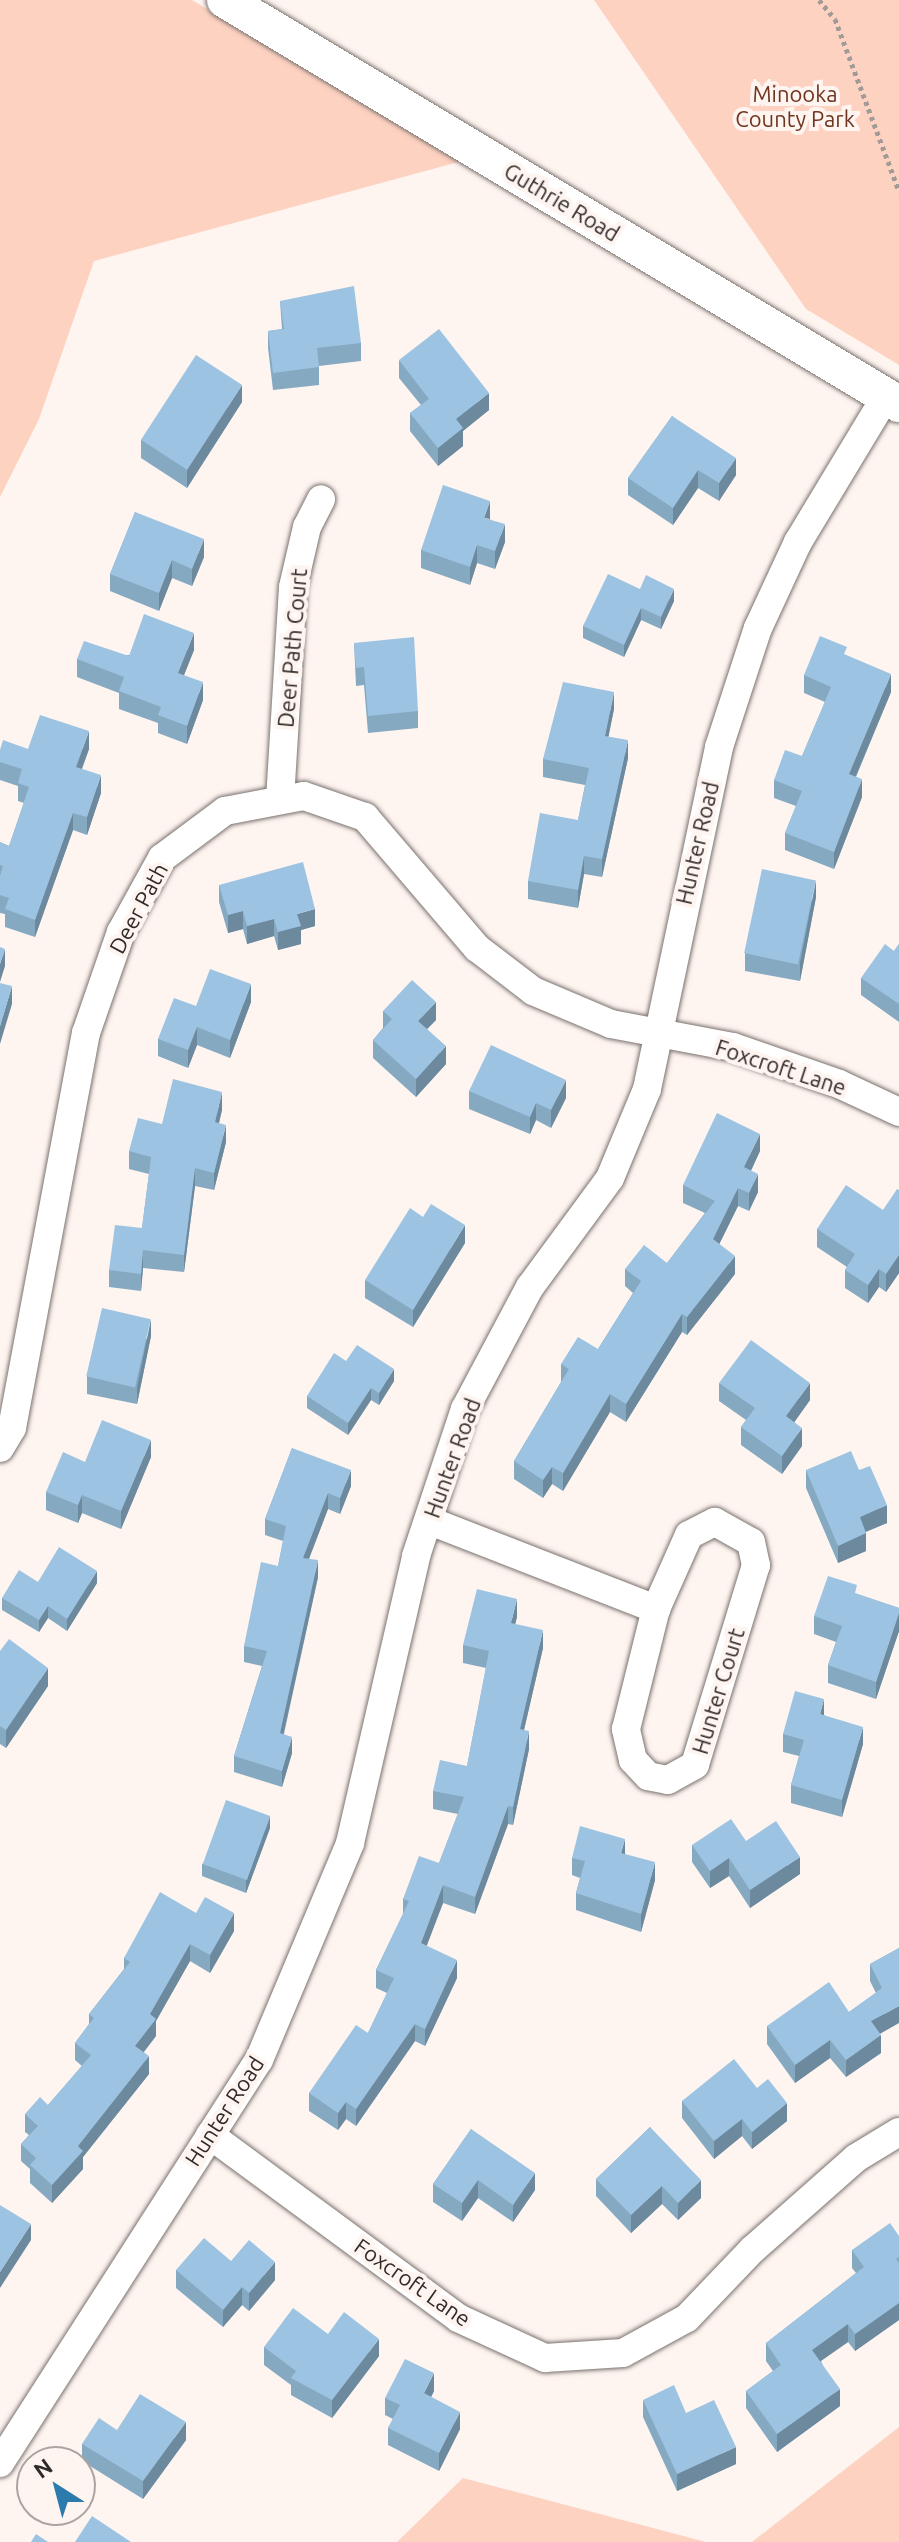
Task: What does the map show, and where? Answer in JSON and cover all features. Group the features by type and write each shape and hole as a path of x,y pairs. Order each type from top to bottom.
{"street":[{"name":"Guthrie Road","path":"225,0 892,400"},
{"name":"Hunter Road","path":"0,2463 259,2060 350,1843 416,1556 465,1409 530,1287 610,1178 647,1089 660,1034 676,931 719,747 758,628 798,542 892,400"},
{"name":"Deer Path Court","path":"280,800 293,587 307,527 321,499"},
{"name":"Deer Path","path":"0,1448 12,1428 86,1033 121,932 162,858 225,811 304,796 365,817 477,948 533,991 611,1024 660,1034"},
{"name":"Foxcroft Lane","path":"660,1034 733,1047 839,1084 899,1112"},
{"path":"430,1521 656,1609"},
{"name":"Hunter Court","path":"715,1522 751,1542 756,1565 699,1754 695,1765 668,1780 648,1776 633,1760 626,1729 656,1609 689,1535 715,1522"},
{"name":"Foxcroft Lane","path":"210,2135 458,2318 545,2358 623,2353 687,2318 752,2250 856,2158 899,2132"}],"path":[{"path":"819,0 835,19 899,191"}],"green space":[{"path":"0,0 192,0 462,161 94,261 39,419 0,497"},
{"name":"Minooka County Park","path":"594,0 899,0 899,365 806,309"},
{"path":"899,2427 899,2542 752,2542"},
{"path":"463,2478 706,2542 397,2542"}],"building":[{"path":"354,286 361,343 317,348 319,367 273,373 268,331 284,329 280,301"},
{"path":"439,329 489,393 456,419 463,428 438,448 410,413 429,399 399,360"},
{"path":"196,355 242,385 187,470 141,440"},
{"path":"672,416 736,458 719,483 698,470 673,508 628,478"},
{"path":"443,485 490,501 484,518 505,524 495,551 477,545 470,567 421,550"},
{"path":"135,512 204,539 192,569 172,560 159,593 110,574"},
{"path":"608,574 640,589 646,575 674,589 661,617 641,608 624,645 583,626"},
{"path":"144,614 194,633 178,673 203,682 187,726 158,715 161,707 119,691 124,677 77,659 84,641 129,656"},
{"path":"820,636 847,647 844,654 891,674 849,774 862,779 834,852 785,833 802,791 774,780 785,750 802,756 831,687 804,675"},
{"path":"414,637 418,711 368,716 364,667 356,668 354,643"},
{"path":"563,682 614,692 605,736 628,740 602,859 584,856 578,890 528,881 540,813 578,820 589,768 543,759"},
{"path":"40,715 89,731 76,767 101,775 87,817 73,813 35,920 5,909 9,898 0,895 3,866 0,865 0,842 9,846 29,787 18,783 22,769 0,762 0,750 3,740 28,749"},
{"path":"303,862 315,909 297,914 301,926 278,932 274,919 247,926 243,911 228,915 219,885"},
{"path":"762,869 816,880 798,965 744,953"},
{"path":"885,944 894,951 899,944 899,1004 861,978"},
{"path":"0,947 5,949 0,964"},
{"path":"210,969 251,984 230,1040 197,1027 188,1050 158,1039 174,998 196,1006"},
{"path":"412,980 436,1002 418,1021 446,1046 416,1079 373,1040 392,1019 383,1011"},
{"path":"0,983 12,986 0,1026"},
{"path":"491,1045 566,1080 551,1110 536,1103 530,1117 469,1091"},
{"path":"173,1079 222,1092 215,1122 226,1125 214,1173 195,1168 184,1255 143,1250 141,1274 109,1270 115,1225 142,1228 151,1157 129,1151 138,1118 162,1124"},
{"path":"717,1113 760,1134 744,1167 758,1174 749,1193 738,1188 713,1239 735,1256 687,1317 682,1314 626,1404 610,1394 563,1473 552,1467 543,1480 514,1461 569,1369 561,1364 578,1337 598,1349 641,1281 625,1269 644,1245 667,1263 715,1201 683,1185"},
{"path":"846,1185 883,1210 899,1190 899,1255 886,1274 879,1269 868,1285 845,1270 855,1254 817,1229"},
{"path":"431,1204 465,1225 413,1310 365,1280 410,1208 423,1217"},
{"path":"102,1308 151,1319 135,1387 86,1376"},
{"path":"751,1340 810,1383 786,1416 802,1428 782,1456 741,1427 755,1408 719,1383"},
{"path":"357,1345 394,1369 379,1393 371,1388 348,1423 307,1396 334,1353 346,1361"},
{"path":"102,1420 151,1440 121,1511 82,1495 78,1505 46,1492 63,1452 85,1462"},
{"path":"292,1448 351,1470 340,1498 328,1493 303,1558 318,1560 280,1733 292,1737 282,1771 234,1756 267,1651 244,1646 261,1562 278,1566 286,1526 265,1519"},
{"path":"851,1451 859,1470 870,1466 887,1505 860,1517 866,1533 838,1546 806,1470"},
{"path":"59,1547 97,1571 67,1619 48,1606 39,1620 2,1598 19,1570 38,1582"},
{"path":"828,1576 857,1585 855,1593 899,1608 876,1682 828,1665 842,1626 814,1616"},
{"path":"477,1589 517,1599 511,1623 543,1630 520,1729 529,1731 513,1807 508,1806 475,1897 443,1885 421,1943 457,1960 425,2029 415,2024 356,2109 346,2102 338,2113 309,2093 356,2025 368,2033 394,1978 376,1970 409,1901 403,1899 419,1856 439,1863 464,1797 433,1791 440,1760 467,1766 489,1651 463,1645"},
{"path":"9,1639 48,1668 6,1730 0,1726 0,1651"},
{"path":"795,1691 824,1699 820,1714 863,1727 842,1800 791,1785 804,1740 783,1734"},
{"path":"226,1800 270,1816 247,1880 203,1864"},
{"path":"731,1819 746,1841 776,1821 800,1857 750,1890 729,1858 710,1871 692,1845"},
{"path":"580,1826 625,1839 621,1853 655,1862 641,1914 576,1893 585,1861 572,1858"},
{"path":"160,1892 196,1913 205,1897 234,1913 210,1955 190,1944 150,2014 156,2019 135,2046 149,2056 78,2146 83,2151 52,2185 30,2165 36,2158 21,2144 38,2126 25,2114 40,2097 48,2105 91,2055 75,2043 94,2018 89,2014 130,1962 124,1958"},
{"path":"899,1948 899,2006 871,2021 881,2035 846,2060 830,2040 795,2065 767,2026 829,1982 849,2012 882,1988 870,1964"},
{"path":"734,2059 757,2088 768,2079 787,2103 752,2132 742,2119 714,2141 682,2101"},
{"path":"650,2127 701,2180 678,2203 662,2186 631,2215 596,2179"},
{"path":"471,2129 535,2173 513,2205 478,2180 462,2203 433,2184"},
{"path":"0,2205 31,2224 0,2272"},
{"path":"890,2223 899,2236 899,2257 896,2259 899,2263 899,2303 855,2334 848,2324 812,2350 840,2389 777,2434 746,2391 781,2365 766,2343 864,2267 852,2250"},
{"path":"204,2238 231,2261 249,2240 275,2262 249,2293 242,2287 223,2310 176,2270"},
{"path":"293,2308 328,2334 344,2312 379,2339 332,2400 291,2378 296,2371 264,2347"},
{"path":"405,2359 434,2373 424,2393 460,2412 439,2453 388,2428 400,2405 385,2398"},
{"path":"674,2385 686,2413 714,2400 736,2447 677,2474 643,2400"},
{"path":"140,2394 186,2422 143,2481 96,2452 96,2446 82,2444 99,2418 117,2430"},
{"path":"96,2519 131,2542 75,2542 85,2526 96,2526"},
{"path":"36,2534 48,2542 31,2542"}]}
